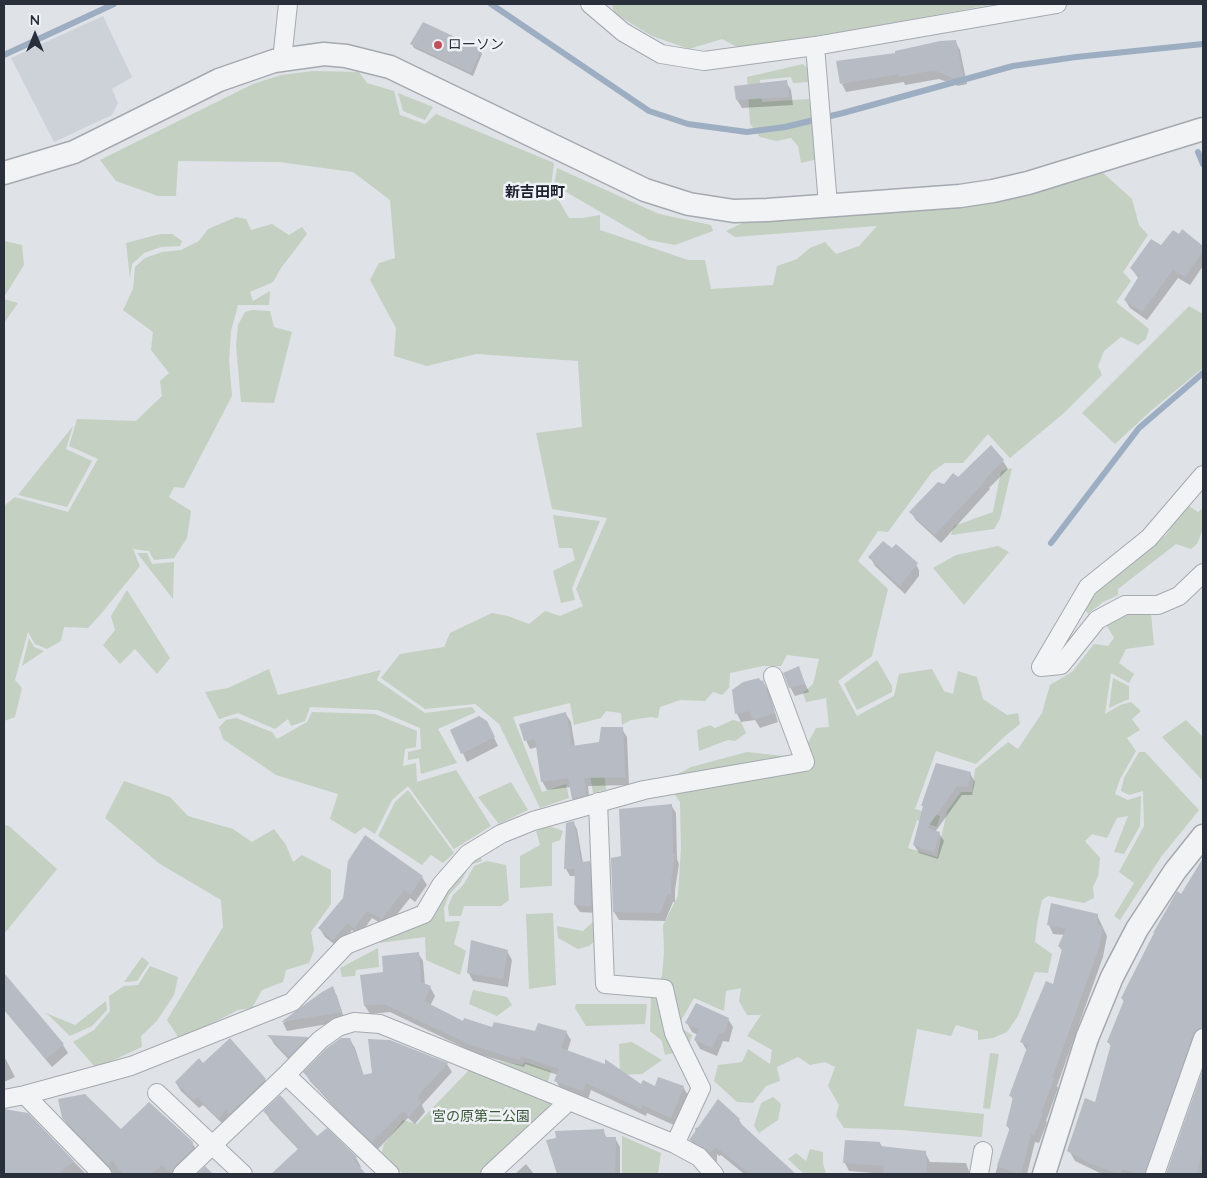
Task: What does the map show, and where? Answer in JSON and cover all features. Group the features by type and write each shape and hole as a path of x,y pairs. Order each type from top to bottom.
{"street":[{"path":"282,60 288,4"},
{"path":"590,4 623,32 661,54 704,62 815,46 1057,4"},
{"path":"815,46 828,205"},
{"path":"4,173 74,152 219,80 282,60 324,54 346,56 390,67 645,190 689,204 734,210 960,196 993,191 1028,183 1203,129"},
{"path":"1203,475 1149,538 1088,587 1041,667 1061,665 1097,620 1125,605 1158,604 1179,596 1203,573"},
{"path":"4,1099 25,1096 131,1066 292,1002 346,945 424,914 441,885 468,854 501,834 532,821 644,790 805,762 773,676"},
{"path":"598,802 604,984 664,989 674,1033 701,1088 675,1144"},
{"path":"1047,1174 1087,1038 1112,976 1142,920 1174,871 1203,836"},
{"path":"182,1174 320,1040 338,1027 354,1022 380,1024 675,1144 699,1157 714,1174"},
{"path":"1155,1174 1203,1038"},
{"path":"286,1075 390,1174"},
{"path":"157,1093 243,1174"},
{"path":"25,1096 102,1174"},
{"path":"490,1174 569,1101"},
{"path":"979,1174 983,1151"}],"shaded area":[{"path":"103,16 132,77 112,89 118,103 112,115 54,142 11,58"}],"green space":[{"path":"612,4 995,4 847,31 739,48 722,39 689,49 652,36 614,13"},
{"path":"803,64 808,69 810,82 793,83 791,77 760,80 762,102 809,99 818,159 801,163 798,146 791,138 776,141 760,137 750,124 747,77"},
{"path":"313,71 359,72 367,83 394,91 400,115 425,124 436,114 554,163 551,187 569,218 600,215 600,230 688,260 705,260 711,289 773,285 777,266 797,259 810,248 825,242 836,254 859,246 877,226 735,237 726,231 747,221 884,213 1004,201 1102,172 1132,199 1139,225 1148,235 1123,272 1131,281 1116,302 1149,329 1146,339 1138,345 1121,337 1104,351 1098,366 1102,375 1064,413 1010,458 988,434 963,463 945,463 932,472 888,532 878,531 858,561 888,589 872,656 838,681 857,716 894,696 899,674 932,669 944,691 953,694 958,671 977,677 983,699 1007,715 1018,713 1020,724 976,764 936,751 915,809 940,816 937,827 917,820 908,848 937,857 947,811 961,792 972,792 975,769 1008,742 1018,749 1042,713 1050,685 1072,672 1094,644 1108,646 1114,638 1106,624 1126,612 1151,613 1154,645 1126,649 1119,663 1134,674 1129,683 1111,673 1105,714 1120,705 1131,702 1141,711 1132,719 1140,730 1127,738 1136,751 1120,779 1115,794 1128,800 1141,796 1140,826 1124,854 1114,852 1128,816 1117,818 1107,838 1092,834 1085,841 1100,858 1098,876 1093,887 1094,898 1084,903 1048,896 1042,900 1035,942 1052,954 1048,973 1035,972 1018,1016 1007,1032 993,1038 978,1040 978,1031 956,1025 951,1036 917,1029 904,1106 984,1114 982,1137 901,1130 844,1128 836,1116 839,1105 828,1086 835,1067 825,1062 810,1065 798,1057 777,1067 780,1081 766,1086 753,1103 737,1102 714,1081 718,1065 742,1062 748,1049 770,1064 772,1050 747,1036 761,1015 747,1015 739,1001 741,988 726,991 724,1011 694,998 678,1026 692,1035 687,1050 665,1055 662,1041 650,1031 651,995 662,976 664,951 663,925 678,896 681,848 680,802 673,792 674,776 691,767 747,752 793,757 809,741 816,728 829,727 826,698 806,702 803,693 813,684 819,659 787,655 781,666 763,666 730,673 729,688 722,695 713,692 705,701 680,700 660,707 658,718 651,717 631,720 622,725 621,713 606,711 601,718 574,725 570,703 513,717 542,792 566,784 569,798 540,808 499,724 475,704 425,709 381,678 400,654 444,647 450,633 492,613 508,616 529,624 545,611 560,616 583,606 576,589 607,518 552,509 536,433 582,427 578,361 476,354 427,366 394,356 396,328 370,280 379,263 395,258 390,200 353,172 279,162 178,161 176,196 158,196 116,181 100,160 253,84 281,75"},
{"path":"398,93 433,107 425,120 403,111"},
{"path":"557,168 659,214 711,225 713,231 675,245 649,240 554,185"},
{"path":"236,217 246,219 251,230 272,224 289,235 302,227 307,234 281,268 273,282 250,292 253,301 270,291 269,305 238,305 231,331 229,361 232,396 184,488 174,487 169,497 191,511 187,538 174,558 154,560 149,551 133,549 140,566 88,628 64,627 61,641 47,649 35,644 28,632 15,680 22,688 15,717 4,721 4,506 15,497 68,512 98,459 69,446 77,419 136,421 162,396 160,381 169,373 151,350 153,332 123,310 133,289 135,267 145,258 162,252 181,250 199,241 208,229"},
{"path":"160,234 172,234 182,241 180,246 161,247 144,253 132,264 130,278 126,243"},
{"path":"4,241 22,245 24,265 4,297"},
{"path":"4,299 18,303 4,323"},
{"path":"1189,306 1203,314 1203,368 1153,409 1115,444 1082,413"},
{"path":"252,310 270,311 274,327 292,332 274,403 241,402 236,345 238,325 245,312"},
{"path":"73,426 66,449 92,461 67,507 18,495"},
{"path":"1012,468 1000,519 994,529 951,535 954,526 993,512 1001,471"},
{"path":"1187,505 1198,512 1203,508 1203,529 1197,544 1191,549 1176,544 1118,589 1118,595 1103,602 1088,614 1084,607 1105,584 1166,535"},
{"path":"553,515 600,521 572,588 575,600 561,603 553,571 575,560 572,548 559,548"},
{"path":"998,546 1009,552 964,605 933,568 956,555"},
{"path":"137,553 147,553 152,564 174,562 173,599"},
{"path":"127,590 170,658 157,674 135,649 120,664 103,645 115,630 111,616"},
{"path":"29,638 34,647 44,651 22,666"},
{"path":"877,660 892,686 892,692 857,710 844,684"},
{"path":"269,669 278,695 381,670 377,680 425,713 472,707 476,712 438,729 457,763 421,774 419,758 408,760 408,752 421,749 420,728 378,710 310,707 305,721 291,726 288,719 275,729 238,713 219,719 205,692 228,688"},
{"path":"1113,678 1129,686 1129,699 1109,708"},
{"path":"312,712 375,714 417,731 416,747 405,749 403,766 416,763 417,782 456,770 491,826 454,849 408,786 392,800 375,834 364,827 355,834 330,819 338,794 276,775 223,739 219,727 226,720 236,718 272,732 277,739 307,722"},
{"path":"733,720 741,722 746,733 735,741 728,740 699,751 697,730 710,725 715,728"},
{"path":"1186,720 1203,737 1203,781 1162,737"},
{"path":"1139,752 1145,752 1199,810 1161,857 1120,920 1114,916 1134,883 1119,872 1144,826 1143,791 1129,795 1121,791 1124,778"},
{"path":"603,762 606,790 593,793 588,764"},
{"path":"124,781 170,797 188,816 233,829 252,842 274,829 286,845 293,862 302,855 331,870 331,904 311,932 314,950 309,963 286,970 283,982 262,990 252,1008 238,1010 180,1040 167,1020 223,927 221,900 160,864 105,818"},
{"path":"511,782 528,810 499,824 478,797"},
{"path":"408,790 454,853 443,863 431,855 422,865 378,836 395,802"},
{"path":"4,825 9,826 57,869 4,934"},
{"path":"549,826 563,831 560,840 552,843 552,886 520,888 520,856 540,845 536,831"},
{"path":"479,855 482,861 470,865 460,883 449,895 444,908 445,922 460,921 454,944 466,951 460,975 426,960 425,937 379,943 428,918 445,887"},
{"path":"487,861 506,865 509,900 501,906 464,906 461,916 449,916 448,906 453,895 464,884 474,866"},
{"path":"553,913 556,985 529,989 526,914"},
{"path":"595,920 596,940 589,946 578,949 558,938 557,926 583,931"},
{"path":"378,948 379,967 356,970 355,976 342,977 340,968"},
{"path":"142,957 149,963 137,981 124,982"},
{"path":"150,966 178,977 174,995 156,1022 141,1036 142,1047 96,1068 73,1042 94,1030 110,1011 109,996 124,986 138,985"},
{"path":"473,990 507,997 512,1005 497,1016 469,1004"},
{"path":"106,1001 107,1010 92,1026 70,1036 46,1013 75,1025"},
{"path":"576,1004 647,1004 645,1024 586,1026 575,1008"},
{"path":"632,1042 662,1060 642,1074 620,1075 619,1044"},
{"path":"990,1053 999,1054 990,1109 983,1108"},
{"path":"499,1061 522,1065 525,1062 551,1071 547,1085 498,1065"},
{"name":"宮の原第二公園","path":"471,1068 556,1104 482,1174 403,1174 381,1154 384,1144 403,1120 417,1124"},
{"path":"773,1097 781,1104 778,1120 759,1133 754,1126 761,1103"},
{"path":"622,1136 661,1153 658,1174 622,1173"},
{"path":"810,1149 823,1152 826,1174 804,1174 788,1159 796,1153 806,1161"}],"building":[{"path":"423,22 481,49 471,73 410,44"},
{"path":"956,40 963,76 953,78 934,70 899,77 899,74 840,84 836,61 895,53 895,51 940,41"},
{"path":"787,80 789,97 736,100 734,86"},
{"path":"1182,229 1203,246 1203,251 1185,277 1173,270 1142,312 1124,300 1139,276 1130,268 1151,239 1161,245 1173,230 1179,234"},
{"path":"991,445 1004,460 935,535 909,512 938,482 944,484 953,473 958,477"},
{"path":"883,541 892,548 896,544 918,563 900,586 868,557"},
{"path":"799,666 805,684 789,688 783,673"},
{"path":"759,678 761,681 763,680 774,713 754,720 749,711 735,714 732,690 743,682"},
{"path":"566,712 572,746 599,742 601,727 623,727 625,777 584,778 586,795 572,799 568,778 541,782 535,739 524,741 519,724"},
{"path":"479,716 487,721 495,737 461,754 450,730"},
{"path":"936,763 971,772 968,787 957,786 927,828 940,832 934,852 913,845 923,806 921,806"},
{"path":"672,804 673,854 675,854 671,894 668,894 660,913 613,912 611,858 621,856 619,809"},
{"path":"574,821 581,862 590,861 591,906 574,905 575,869 564,869 566,823"},
{"path":"365,835 423,876 410,895 404,890 382,919 367,911 354,928 347,923 333,940 318,928 343,898 348,861"},
{"path":"1203,858 1203,1028 1196,1030 1193,1034 1145,1174 1137,1174 1123,1169 1119,1174 1087,1162 1067,1151 1085,1098 1095,1102 1111,1044 1107,1042 1124,1000 1121,998 1153,933 1177,891 1181,894"},
{"path":"1051,903 1098,914 1097,925 1103,926 1099,948 1052,1078 1054,1078 1041,1113 1043,1113 1034,1135 1031,1134 1021,1174 1019,1174 997,1166 1010,1127 1006,1126 1013,1097 1009,1096 1028,1045 1020,1042 1046,981 1053,984 1062,949 1058,946 1066,929 1047,925"},
{"path":"471,940 508,950 503,979 467,973"},
{"path":"419,952 421,982 431,986 424,1001 463,1021 464,1018 492,1027 494,1022 535,1031 538,1023 567,1031 561,1048 605,1064 605,1059 641,1084 643,1080 655,1086 658,1077 684,1086 671,1118 642,1105 641,1109 586,1083 583,1091 554,1081 559,1069 521,1056 520,1060 471,1045 384,1004 364,1006 360,975 383,972 382,956"},
{"path":"4,973 64,1044 46,1059 4,1009"},
{"path":"333,986 342,1012 281,1022 322,992"},
{"path":"696,1003 729,1018 724,1034 719,1033 712,1048 694,1040 699,1029 685,1023"},
{"path":"267,1035 308,1037 289,1057"},
{"path":"230,1038 266,1079 229,1114 226,1109 219,1119 198,1097 194,1100 175,1082 199,1058 203,1063"},
{"path":"341,1038 350,1038 363,1075 372,1073 368,1039 390,1040 448,1063 417,1097 421,1102 409,1117 403,1111 372,1142 344,1116 303,1072 327,1048"},
{"path":"1203,1069 1203,1151 1196,1174 1166,1174"},
{"path":"85,1094 121,1129 149,1102 193,1142 192,1150 175,1166 172,1173 162,1165 151,1174 123,1174 112,1160 108,1165 62,1118 58,1099"},
{"path":"280,1095 317,1136 327,1128 357,1157 354,1161 366,1174 271,1174 299,1148 263,1111"},
{"path":"718,1099 740,1119 738,1121 796,1174 750,1174 716,1147 710,1153 689,1140"},
{"path":"4,1109 28,1113 74,1161 58,1174 4,1174"},
{"path":"604,1129 605,1137 616,1137 615,1174 557,1174 546,1140 556,1138 555,1131"},
{"path":"845,1140 880,1142 880,1146 926,1151 927,1174 883,1174 884,1166 843,1163"},
{"path":"205,1166 213,1174 197,1174"}],"waterway":[{"path":"4,55 114,4"},
{"path":"491,4 649,111 688,124 747,132 785,127 843,113 1013,66 1076,57 1203,44"},
{"path":"1198,152 1203,164"},
{"path":"1051,543 1139,428 1203,373"}],"place":[{"name":"ローソン","path":"438,45"}],"district":[{"name":"新吉田町","path":"535,192"}]}
